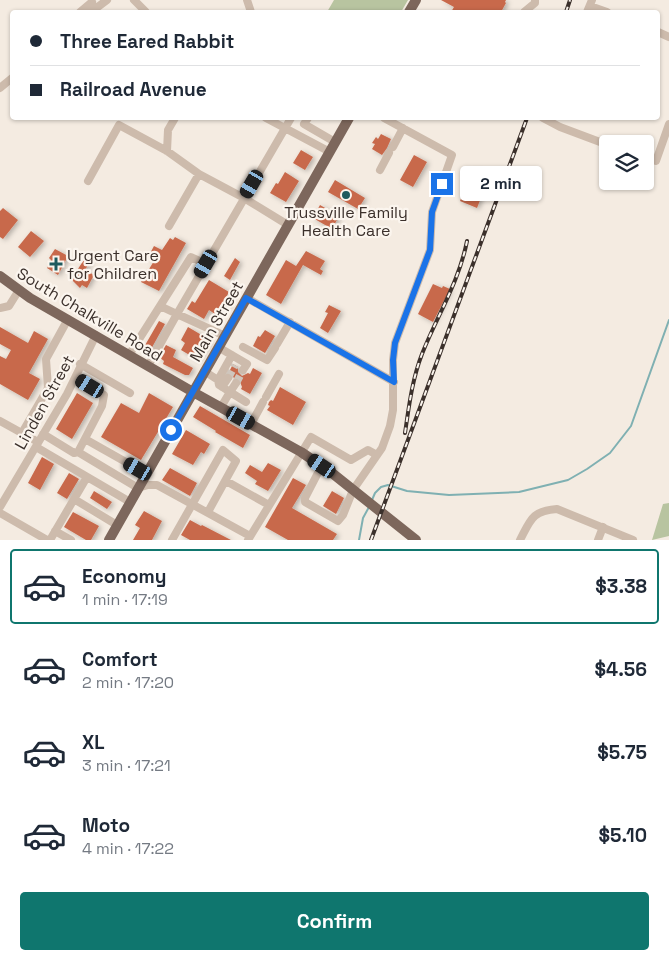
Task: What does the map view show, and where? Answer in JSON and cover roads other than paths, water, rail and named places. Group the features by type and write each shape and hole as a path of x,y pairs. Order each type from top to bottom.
{"main road":[{"name":"Main Street","path":"109,540 348,120"},
{"name":"South Chalkville Road","path":"0,276 19,290 148,366 301,452 322,466 416,540"}],"street":[{"path":"94,7 107,0"},
{"path":"134,0 144,10"},
{"path":"526,10 536,0"},
{"path":"0,88 10,80"},
{"path":"167,151 168,130 174,120"},
{"path":"270,120 333,147"},
{"path":"148,366 290,120"},
{"path":"307,120 304,124 333,147"},
{"path":"322,466 305,498 305,502 310,507 338,521 343,515 353,490 382,448 390,426 394,410 393,360 395,343 430,250 432,212 452,155 388,120"},
{"path":"552,120 599,141"},
{"path":"654,160 656,161 669,124"},
{"path":"88,181 119,125 167,151 199,174 244,198 288,225"},
{"path":"380,170 403,128"},
{"path":"169,226 199,174"},
{"path":"129,354 191,257 206,264"},
{"path":"0,308 9,306 19,290"},
{"path":"246,298 394,382"},
{"path":"160,306 225,336"},
{"path":"22,433 48,388 46,359 68,319"},
{"path":"243,347 266,360 290,322"},
{"name":"Linden Street","path":"0,507 75,378 80,364 96,335"},
{"path":"218,347 237,362 218,380"},
{"path":"80,364 130,393"},
{"path":"204,371 218,380 219,385 246,402"},
{"path":"251,424 279,374"},
{"path":"75,378 104,394 102,406 78,452"},
{"path":"222,387 228,378"},
{"path":"222,407 236,383"},
{"path":"0,420 87,477 130,502"},
{"path":"43,434 74,453 78,452 138,488 148,485 157,486 208,512 249,538 311,437 351,460 368,450 377,455"},
{"path":"85,439 146,474"},
{"path":"172,540 223,450 236,461 208,512"},
{"path":"0,512 48,540 87,477"},
{"path":"226,481 270,505"},
{"path":"74,500 117,526"},
{"path":"520,540 534,516 543,510 557,509 633,540"},
{"path":"598,540 603,527"},
{"path":"55,531 72,540"}],"waterway":[{"path":"372,500 375,493 381,487 388,485 407,491 449,495 519,492 568,480 587,469 610,453 631,426 669,320"},
{"path":"359,540 363,518 369,507"}],"tunnel":[{"path":"228,378 235,365"},
{"path":"236,383 243,370"}],"railway":[{"path":"567,10 570,0"},
{"path":"371,540 526,120"},
{"path":"405,433 411,393 419,364 459,271 467,241"}],"place":[{"name":"Trussville Family Health Care","path":"346,195"},
{"name":"Urgent Care for Children","path":"56,264"}]}
